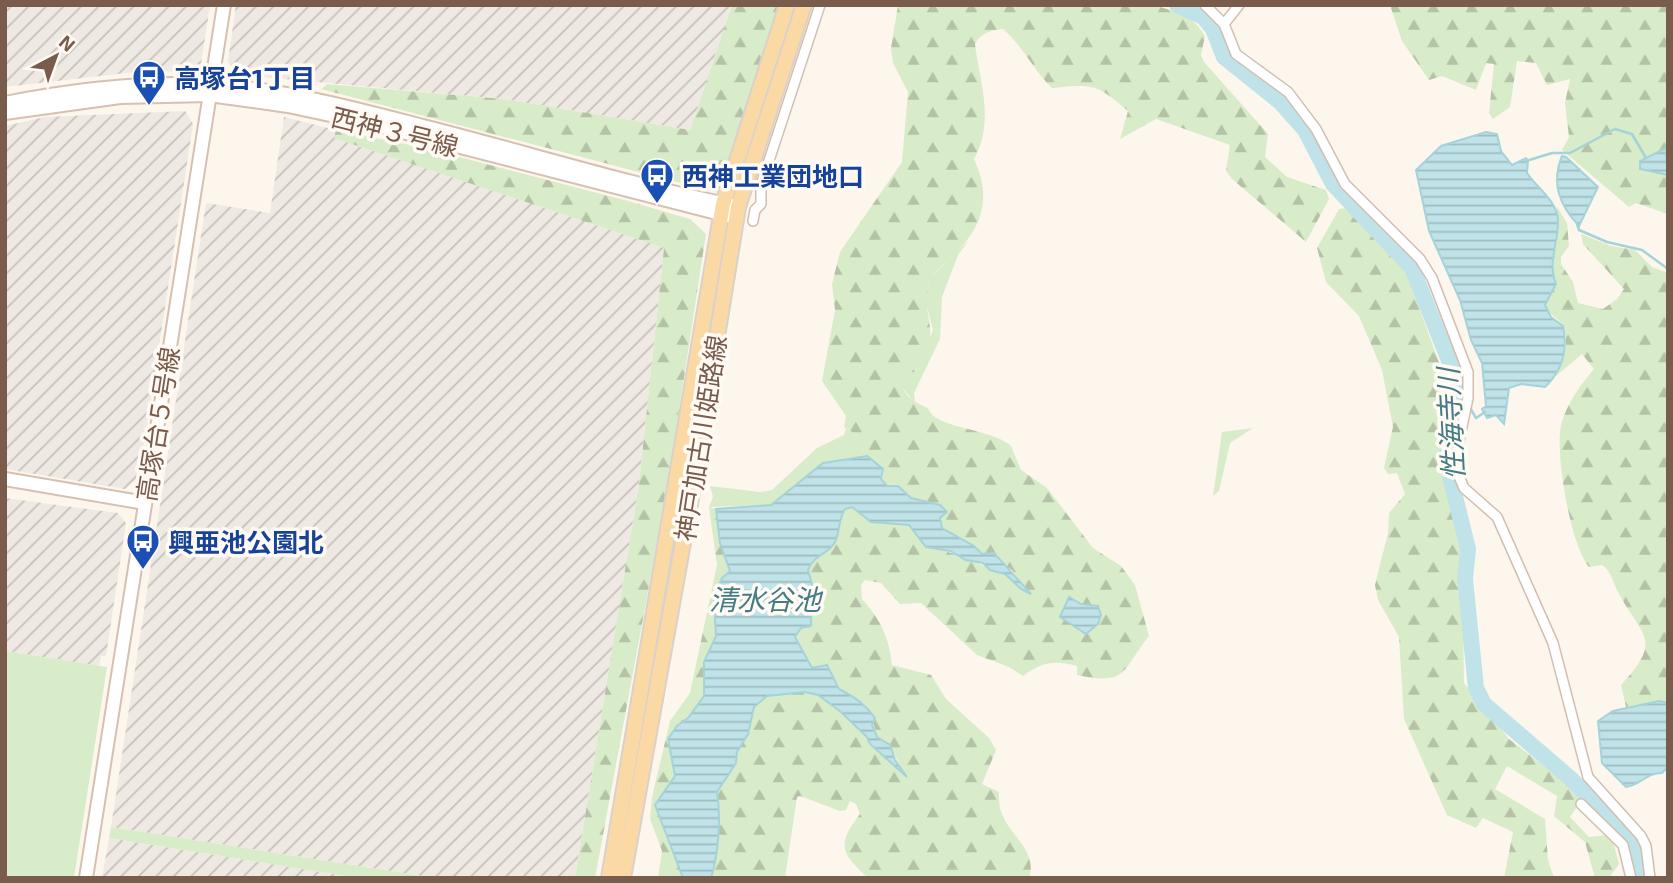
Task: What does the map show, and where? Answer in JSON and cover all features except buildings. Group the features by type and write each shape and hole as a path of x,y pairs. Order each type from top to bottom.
{"main road":[{"name":"神戸加古川姫路線","path":"609,878 730,210 787,5"},
{"name":"神戸加古川姫路線","path":"623,878 689,512 730,210 804,5"}],"street":[{"name":"高塚台５号線","path":"86,878 224,5"},
{"path":"752,221 755,210 761,204 761,186 820,5"},
{"path":"1205,5 1224,24 1236,54 1288,92 1317,129 1345,184 1420,259 1448,315 1468,372 1468,398 1454,465 1464,488 1497,517 1553,643 1585,769 1612,806 1641,836 1646,846 1647,876"},
{"path":"1224,24 1239,5"},
{"name":"西神３号線","path":"5,103 54,93 145,85 290,95 370,112 730,210"},
{"name":"西神３号線","path":"5,113 120,97 210,90"},
{"path":"730,210 755,210"},
{"path":"5,479 145,503"},
{"path":"1581,804 1623,845 1631,878"}],"shaded area":[{"path":"5,5 210,5 201,64 189,71 135,72 5,87"},
{"path":"236,5 732,5 690,130 503,99 241,75 228,62"},
{"path":"185,111 193,124 139,477 125,489 5,469 5,126 45,117"},
{"path":"284,117 336,130 335,138 664,248 639,484 575,878 435,878 111,827 206,203 270,213"},
{"path":"5,498 118,513 126,523 106,656 101,656 99,666 5,651"},
{"path":"109,838 359,878 102,878"}],"green space":[{"path":"732,5 779,5 719,193 321,89 327,84 503,99 690,130"},
{"path":"898,5 1153,5 1183,15 1201,29 1205,36 1201,55 1204,62 1268,134 1265,157 1287,177 1326,190 1329,199 1306,242 1232,179 1226,171 1230,145 1156,119 1120,139 1128,111 1108,95 1086,86 1052,88 1003,29 990,31 980,37 975,44 985,116 984,131 974,159 983,186 982,211 963,245 931,279 927,292 929,346 914,372 900,375 902,387 908,396 941,420 991,435 1011,446 1021,470 1047,488 1093,548 1121,566 1135,585 1149,636 1127,667 1115,677 1094,678 1077,675 1077,666 1062,663 1042,665 1023,676 1009,667 977,655 921,603 900,604 881,583 865,580 861,585 862,599 883,629 892,665 931,675 946,699 989,738 996,750 982,784 999,792 1002,814 1030,860 1029,878 868,878 852,862 845,848 847,834 860,814 856,804 850,801 846,810 840,811 800,796 797,797 785,878 711,878 718,835 717,792 736,763 737,752 745,739 754,707 767,696 805,692 818,695 841,712 867,737 870,745 906,776 890,749 877,737 870,711 850,693 839,689 825,664 812,668 794,637 801,628 811,626 808,570 815,556 836,539 837,523 844,509 852,507 871,522 909,525 943,550 1005,574 1029,593 1012,570 997,560 996,555 982,555 974,546 942,528 940,518 947,513 940,505 911,498 898,486 887,486 882,482 883,470 868,459 857,435 844,427 846,416 822,381 835,310 832,284 840,252 902,162 908,92 893,63 891,48"},
{"path":"1390,5 1668,5 1668,151 1666,148 1645,158 1642,170 1668,175 1668,214 1636,203 1629,207 1562,150 1569,137 1565,103 1570,79 1547,85 1536,63 1517,61 1510,107 1493,119 1489,113 1494,64 1486,63 1476,90 1442,76 1429,80 1402,41"},
{"path":"336,130 425,148 628,201 690,219 706,234 667,489 595,878 575,878 639,484 664,248 334,138"},
{"path":"1557,207 1567,223 1569,246 1561,257 1561,264 1573,282 1578,303 1603,309 1617,299 1624,289 1583,244 1581,234 1611,246 1635,250 1652,267 1668,273 1668,703 1659,701 1626,707 1621,685 1642,657 1645,638 1608,570 1602,565 1589,567 1570,520 1560,456 1561,425 1574,395 1594,369 1582,354 1556,376 1565,351 1566,338 1563,326 1545,305 1556,284 1550,265 1557,244"},
{"path":"1346,208 1403,264 1440,365 1439,454 1462,551 1464,683 1509,739 1584,797 1570,817 1589,837 1607,835 1614,845 1619,864 1609,878 1595,878 1585,842 1554,816 1557,796 1507,766 1495,789 1545,819 1548,860 1554,878 1504,878 1513,832 1483,818 1476,828 1447,815 1404,719 1399,637 1378,600 1375,585 1388,533 1389,513 1405,494 1397,473 1388,474 1384,468 1393,427 1382,370 1359,316 1326,282 1317,248 1339,209"},
{"path":"969,240 958,255 942,297 940,339 914,393 915,403 900,385 900,374 914,372 918,367 933,330 925,300 931,277"},
{"path":"846,428 857,435 867,456 823,463 771,505 709,507 713,497 710,486 760,492 772,490 817,448 844,435"},
{"path":"1253,428 1230,443 1219,491 1213,496 1222,432"},
{"path":"709,507 716,509 731,571 722,578 714,600 716,636 704,662 704,696 668,739 675,776 655,805 683,878 658,878 662,851 650,819 652,797 670,721 690,693 717,565"},
{"path":"5,651 107,667 74,878 5,878"},
{"path":"111,827 435,878 359,878 109,838"}],"water":[{"path":"1486,132 1497,134 1501,151 1512,165 1526,158 1527,173 1550,200 1558,219 1553,260 1556,284 1545,305 1551,317 1563,326 1565,343 1562,360 1556,374 1545,387 1521,384 1509,388 1504,424 1496,415 1487,418 1482,409 1486,406 1482,363 1471,340 1460,300 1429,231 1416,170 1441,146"},
{"path":"1666,148 1668,175 1640,169 1640,161"},
{"path":"1562,156 1598,187 1579,226 1566,210 1559,193 1557,175"},
{"name":"清水谷池","path":"867,456 883,469 881,479 887,486 898,486 911,498 940,505 947,512 940,518 942,528 974,546 982,554 994,553 1031,594 1021,589 1005,574 990,570 983,563 966,560 950,551 926,547 909,525 871,522 852,507 845,509 835,542 814,560 808,570 812,584 811,626 801,628 795,637 812,668 827,665 839,689 858,701 875,718 872,725 877,737 890,745 895,760 907,777 870,744 867,737 841,712 818,695 805,692 767,696 754,707 748,734 737,752 736,763 717,792 718,835 711,878 683,878 655,805 675,776 668,739 704,696 704,662 716,636 714,600 722,578 730,571 720,543 716,509 771,505 823,463"},
{"path":"1069,597 1081,604 1098,606 1101,615 1098,624 1086,634 1060,617"},
{"path":"1659,701 1668,703 1668,767 1662,773 1626,787 1602,763 1598,721 1613,711"}],"waterway":[{"name":"性海寺川","path":"1177,5 1203,17 1213,29 1224,57 1280,102 1305,130 1333,184 1412,268 1454,373 1455,390 1446,460 1468,549 1465,579 1476,688 1484,704 1570,778 1629,837 1641,878"},
{"path":"1526,161 1552,153 1570,153 1615,129 1632,134 1646,158"},
{"path":"1577,224 1579,230 1607,242 1642,250 1668,269"},
{"path":"1455,390 1465,401"},
{"path":"1469,406 1476,418 1485,412"}],"place":[{"name":"高塚台1丁目","path":"149,107"},
{"name":"西神工業団地口","path":"657,205"},
{"name":"興亜池公園北","path":"143,571"}]}
